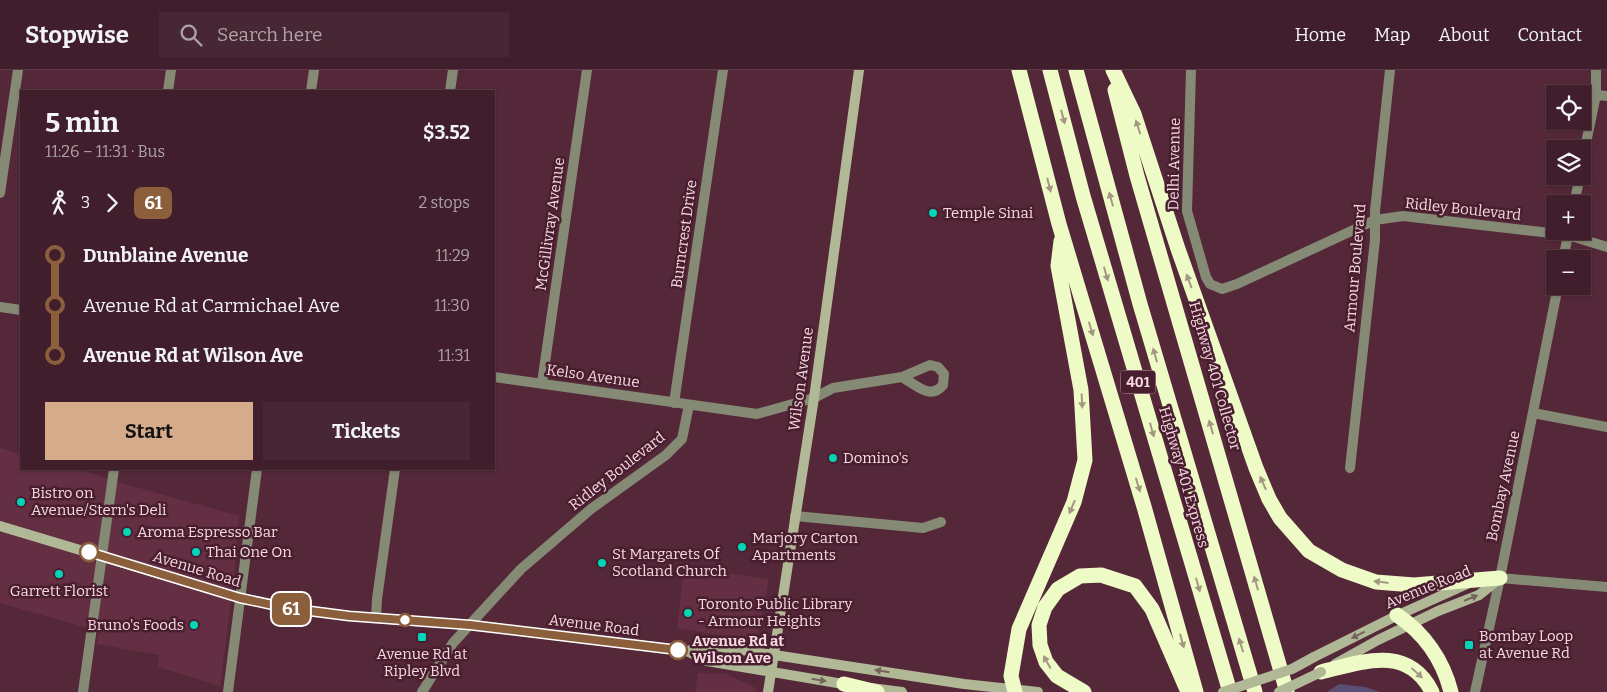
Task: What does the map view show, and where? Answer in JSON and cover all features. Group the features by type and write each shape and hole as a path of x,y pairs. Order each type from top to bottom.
{"highway":[{"name":"401","path":"1019,70 1062,232 1145,510 1196,692"},
{"name":"Highway 401 Express","path":"1050,70 1083,196 1230,692"},
{"name":"Highway 401 Express","path":"1076,70 1140,304 1255,692"},
{"path":"1112,70 1134,114 1178,249 1256,468 1280,518 1309,551 1342,570 1376,582 1414,585 1500,578"},
{"name":"Highway 401 Collector","path":"1112,70 1137,176 1287,692"},
{"path":"1015,690 1011,676 1019,629 1074,502 1085,460 1081,390 1058,266 1062,232"},
{"path":"1084,692 1057,676 1046,662 1040,645 1038,625 1045,607 1058,589 1080,576 1101,575 1135,586 1152,609 1188,692"},
{"path":"1397,615 1411,625 1427,643 1440,662 1451,692"},
{"path":"1321,672 1377,660 1400,662 1417,671 1432,692"},
{"path":"1279,664 1292,692"},
{"path":"844,684 876,692"}],"main road":[{"name":"Wilson Avenue","path":"768,692 814,398 859,70"},
{"name":"Avenue Road","path":"0,526 240,598 287,608 349,616 470,625 687,651 707,661 902,692"},
{"name":"Avenue Road","path":"1223,692 1292,669 1397,615 1470,583 1500,578"},
{"name":"Avenue Road","path":"1279,692 1321,672 1378,640 1438,611 1479,595 1500,578"},
{"name":"Avenue Road","path":"687,651 709,645 964,684 1038,692"}],"street":[{"path":"0,192 18,70"},
{"path":"168,90 171,70"},
{"path":"311,90 314,70"},
{"path":"450,90 453,70"},
{"name":"McGillivray Avenue","path":"542,383 588,70"},
{"name":"Burncrest Drive","path":"674,402 723,70"},
{"name":"Delhi Avenue","path":"1191,70 1187,211 1206,277 1210,284"},
{"name":"Armour Boulevard","path":"1350,468 1375,240 1375,220 1390,70"},
{"path":"1587,140 1596,94 1596,70"},
{"path":"1596,94 1607,96"},
{"name":"Ridley Boulevard","path":"1210,284 1222,289 1237,284 1375,220 1402,216 1546,231"},
{"name":"Ridley Boulevard","path":"1588,240 1607,247"},
{"name":"Bombay Avenue","path":"1475,692 1500,578 1556,295"},
{"path":"0,307 20,310"},
{"name":"Kelso Avenue","path":"495,377 688,405"},
{"path":"688,405 757,414 814,398 833,388 902,377"},
{"name":"Ridley Boulevard","path":"422,692 453,643 508,582 542,550 591,509 666,455 682,438 688,405"},
{"path":"1533,413 1607,427"},
{"path":"83,692 114,470"},
{"path":"228,692 257,470"},
{"path":"376,618 395,470"},
{"path":"795,516 923,528 941,522"},
{"path":"1500,578 1607,587"}],"shaded area":[{"path":"0,448 20,454 20,470 79,470 239,516 235,570 220,686 158,667 159,655 97,644 98,631 0,603"},
{"path":"684,568 769,579 757,637 747,640 677,628"},
{"path":"698,673 726,674 756,688 756,692 695,692"},
{"path":"1339,684 1365,687 1380,692 1327,692"}],"bus line":[{"name":"61","path":"89,552 240,598 287,608 349,616 470,625 678,650"}],"place":[{"name":"Temple Sinai","path":"933,213"},
{"name":"Domino's","path":"833,458"},
{"name":"Bistro on Avenue/Stern's Deli","path":"21,502"},
{"name":"Aroma Espresso Bar","path":"127,532"},
{"name":"Marjory Carton Apartments","path":"742,547"},
{"name":"Thai One On","path":"196,552"},
{"name":"St Margarets Of Scotland Church","path":"602,563"},
{"name":"Garrett Florist","path":"59,574"},
{"name":"Toronto Public Library - Armour Heights","path":"688,613"},
{"name":"Bruno's Foods","path":"194,625"},
{"name":"Avenue Rd at Ripley Blvd","path":"422,637"},
{"name":"Bombay Loop at Avenue Rd","path":"1469,645"},
{"name":"Avenue Rd at Wilson Ave","path":"678,650"}]}
